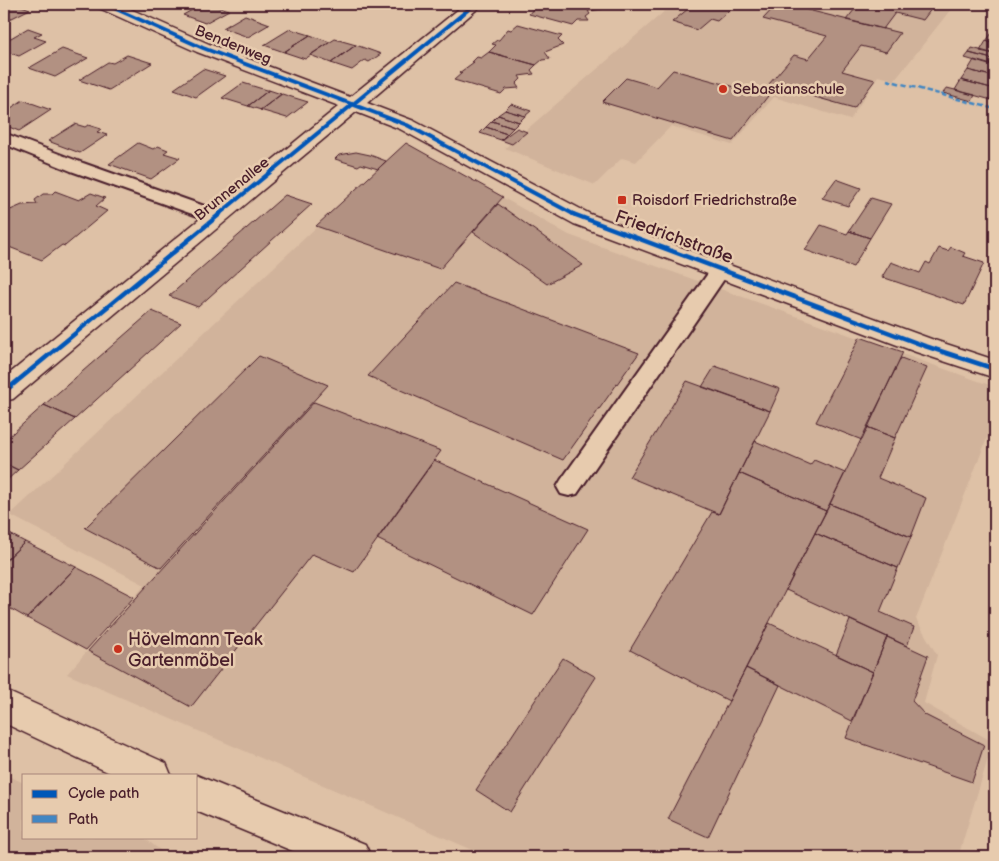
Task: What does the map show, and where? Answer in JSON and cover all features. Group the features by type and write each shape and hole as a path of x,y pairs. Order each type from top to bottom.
{"street":[{"name":"Bendenweg","path":"104,4 203,48 354,106"},
{"name":"Brunnenallee","path":"4,392 354,106 475,4"},
{"name":"Friedrichstraße","path":"354,106 407,126 582,218 925,346 995,369"},
{"path":"4,706 151,774"},
{"path":"198,794 352,857"}],"lane":[{"path":"4,138 77,167 218,217"},
{"path":"569,487 722,269"}],"shaded area":[{"name":"Sebastianschule","path":"673,4 955,4 895,80 878,76 850,120 774,97 732,145 671,126 636,162 622,158 595,185 505,148"},
{"path":"406,143 569,235 995,387 995,418 916,619 937,655 924,703 993,742 958,857 489,857 67,674 145,585 10,515"},
{"path":"4,774 22,782 22,838 144,838 169,857 4,857"}],"building":[{"path":"4,4 16,4 30,9 4,22"},
{"path":"203,4 211,4 229,10 205,23 183,15"},
{"path":"537,4 601,4 599,5 602,9 588,11 590,14 586,17 589,21 578,21 573,26 529,14"},
{"path":"694,4 736,4 717,21 710,19 697,30 672,22"},
{"path":"777,4 784,4 900,33 886,52 861,46 842,71 875,80 854,108 769,84 794,55 808,59 827,36 763,19"},
{"path":"859,4 935,4 923,20 895,13 883,29 846,20"},
{"path":"245,15 270,24 248,37 223,28"},
{"path":"518,24 562,36 558,40 563,45 545,52 550,59 542,60 536,65 489,52 496,45 492,44 499,40 508,29 511,30"},
{"path":"28,28 42,33 34,37 46,41 19,56 4,51 4,42"},
{"path":"290,29 310,35 284,52 264,45"},
{"path":"992,33 995,34 995,44 986,41"},
{"path":"310,35 330,42 305,59 284,52"},
{"path":"335,39 356,45 331,63 310,55"},
{"path":"986,41 995,44 995,54 980,51"},
{"path":"356,45 381,54 369,62 365,60 352,70 331,63"},
{"path":"972,48 995,55 992,59 969,53"},
{"path":"62,49 88,58 55,77 29,68"},
{"path":"489,52 536,65 531,70 534,74 519,76 521,79 516,84 519,88 506,89 501,94 454,80 477,57 481,58"},
{"path":"969,53 992,59 989,65 965,58"},
{"path":"127,55 152,63 109,90 79,80 108,62 113,63"},
{"path":"974,60 995,66 995,77 968,70"},
{"path":"203,69 225,76 196,97 174,89"},
{"path":"673,70 768,96 733,141 602,102 626,78 657,87"},
{"path":"968,70 995,77 995,89 961,80"},
{"path":"961,80 995,89 995,101 955,90"},
{"path":"243,83 269,90 248,106 222,98"},
{"path":"947,88 975,95 972,101 943,93"},
{"path":"269,90 281,94 261,110 248,106"},
{"path":"282,94 308,102 287,118 260,110"},
{"path":"23,100 51,110 19,131 4,125 4,107 11,108"},
{"path":"511,104 531,111 525,116 505,110"},
{"path":"505,110 525,116 519,122 498,115"},
{"path":"498,115 519,122 513,128 492,121"},
{"path":"492,121 513,128 507,134 486,127"},
{"path":"75,124 101,129 97,132 107,135 80,153 48,141"},
{"path":"486,127 507,134 501,140 480,133"},
{"path":"517,128 527,132 512,144 501,140"},
{"path":"138,143 153,149 158,146 168,150 164,153 180,158 151,179 109,164"},
{"path":"406,143 503,197 440,269 316,226"},
{"path":"356,152 386,161 378,169 361,164 358,166 335,159 339,155"},
{"path":"836,179 861,188 848,206 822,198"},
{"path":"55,191 79,200 91,193 105,198 96,206 107,211 65,246 62,245 42,260 4,245 4,225 9,223 4,217 8,211 22,205 37,204 35,200 43,194 52,194"},
{"path":"285,195 312,204 198,307 169,296"},
{"path":"871,198 891,204 870,238 849,231"},
{"path":"498,204 583,265 547,284 473,232"},
{"path":"821,225 847,234 849,231 870,238 853,267 805,250"},
{"path":"951,247 965,253 963,256 984,263 964,305 882,277 891,262 920,273 926,262 930,264 939,248 948,251"},
{"path":"454,283 639,353 563,460 368,376"},
{"path":"152,311 181,323 75,419 44,405"},
{"path":"860,337 903,352 862,440 816,422"},
{"path":"259,356 328,385 161,568 85,528"},
{"path":"901,358 927,368 895,438 867,427"},
{"path":"715,366 780,389 770,411 702,387"},
{"path":"687,381 770,411 719,514 629,477"},
{"path":"314,402 441,451 354,572 312,554 191,707 88,651"},
{"path":"44,405 75,419 18,470 4,463 4,441"},
{"path":"867,427 895,438 878,478 926,498 911,537 830,504"},
{"path":"755,441 810,465 814,460 845,473 826,511 739,473"},
{"path":"434,460 588,529 533,615 377,539"},
{"path":"4,463 18,470 4,483"},
{"path":"739,473 826,511 729,701 630,650 712,512 719,514"},
{"path":"830,504 911,537 898,568 815,533"},
{"path":"4,531 25,542 4,562"},
{"path":"815,533 898,568 880,612 914,627 907,646 786,590"},
{"path":"25,542 76,567 27,618 4,605 4,562"},
{"path":"76,567 134,597 86,650 27,618"},
{"path":"850,620 887,637 873,672 836,655"},
{"path":"769,623 873,672 852,721 746,668"},
{"path":"887,637 928,656 912,701 925,715 984,745 972,782 846,738"},
{"path":"563,658 596,677 510,812 476,790"},
{"path":"746,668 780,685 708,837 668,819"}],"marked path":[{"path":"887,80 995,109"}],"cycle path":[{"path":"105,4 203,48 407,125 582,219 925,346 995,369"},
{"path":"4,392 475,4"}],"place":[{"name":"Sebastianschule","path":"723,89"},
{"name":"Roisdorf Friedrichstraße","path":"622,200"},
{"name":"Hövelmann Teak Gartenmöbel","path":"118,649"}]}
